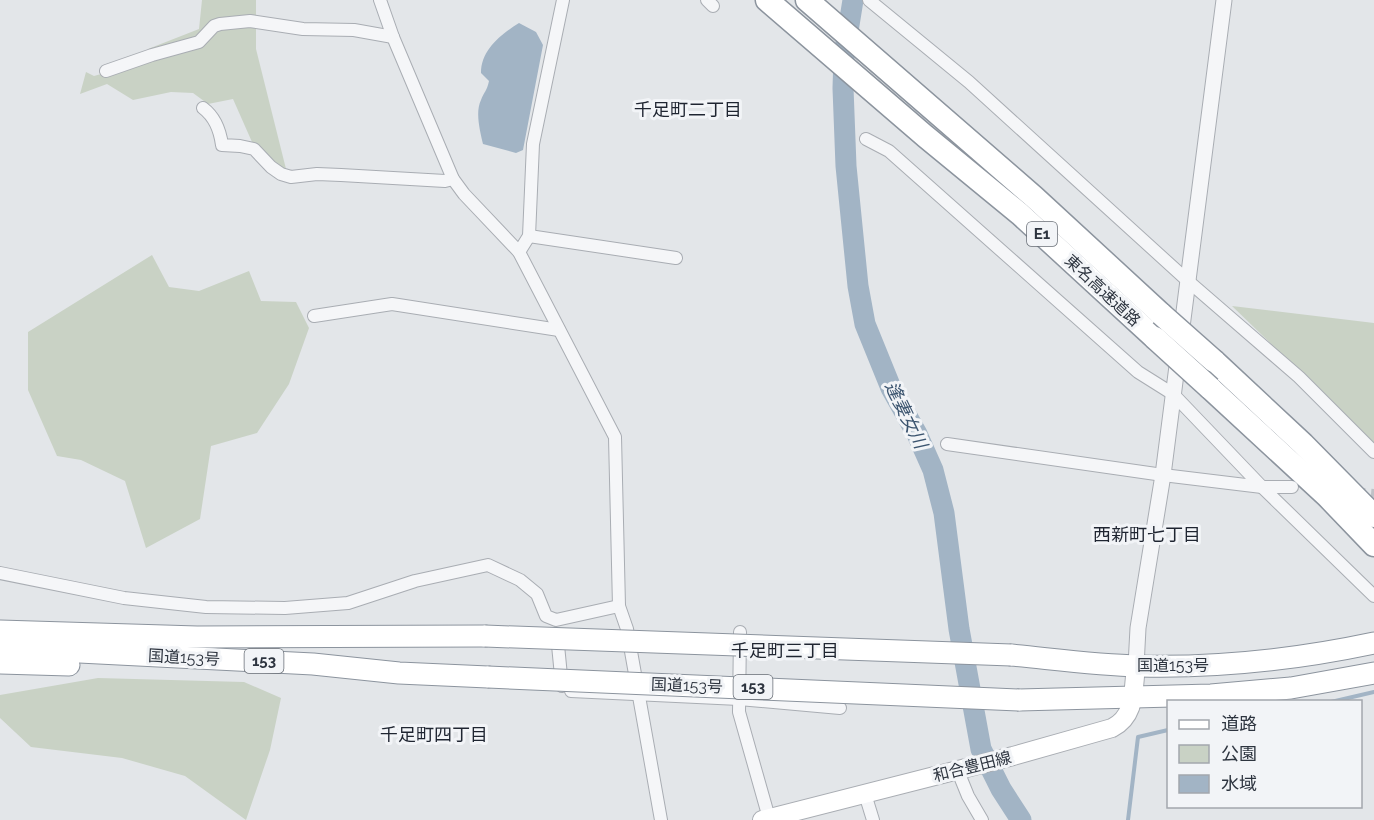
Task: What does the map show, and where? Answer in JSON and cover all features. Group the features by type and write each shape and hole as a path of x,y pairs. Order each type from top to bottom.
{"highway":[{"name":"東名高速道路","path":"807,0 1034,198 1214,361 1303,444 1374,516"},
{"name":"東名高速道路","path":"770,4 1020,214 1327,496 1374,545"},
{"path":"0,617 246,625 266,636"},
{"name":"国道153号","path":"0,631 197,637 485,636 1011,655 1136,666 1210,666 1273,662 1374,643"},
{"name":"国道153号","path":"0,648 278,662 399,673 1019,700 1211,695 1291,688 1374,673"},
{"path":"0,663 251,670 278,662"}],"main road":[{"name":"和合豊田線","path":"766,819 1013,756 1076,739 1122,723 1129,714 1136,666"}],"street":[{"path":"380,0 393,37 453,179 465,195 519,252 615,437 619,606 627,629 661,820"},
{"path":"519,252 529,236 533,144 562,0"},
{"path":"869,0 969,82 1188,282 1299,376 1374,452"},
{"path":"1136,666 1138,628 1163,475 1224,0"},
{"path":"106,71 199,42 214,26 220,24 250,21 303,29 354,30 393,37"},
{"path":"203,108 216,123 222,145 254,149 281,174 291,177 316,174 445,181 453,179"},
{"path":"866,139 889,150 1138,372 1173,394 1262,487 1374,596"},
{"path":"529,236 676,258"},
{"path":"314,316 392,304 559,330"},
{"path":"947,444 1163,475 1262,487 1293,487"},
{"path":"0,573 124,598 206,607 285,608 348,603 415,581 488,565 520,580 537,594 546,616 556,620 619,606"},
{"path":"556,620 562,690"},
{"path":"740,632 739,712 766,819"},
{"path":"375,679 739,699 840,708"},
{"path":"959,769 968,796 982,820"},
{"path":"865,794 873,820"}],"green space":[{"path":"202,0 256,0 256,49 286,169 284,172 252,142 233,99 208,104 193,93 171,92 133,100 107,84 80,94 86,72 94,76 143,62 148,49 199,29"},
{"path":"152,255 169,287 199,291 249,271 261,301 296,302 309,328 289,384 257,433 211,446 200,519 146,548 125,481 81,460 57,456 28,390 28,332"},
{"path":"1232,306 1374,323 1374,444"},
{"path":"98,678 244,682 281,698 270,750 246,820 185,776 122,758 31,747 0,718 0,695"}],"water":[{"path":"519,23 536,32 543,45 523,150 516,153 483,144 478,116 479,105 489,81 481,73 484,57 499,38"}],"waterway":[{"name":"逢妻女川","path":"853,0 844,56 843,88 846,166 858,286 865,324 891,388 917,434 933,470 944,513 959,629 981,749 1001,789 1021,820"},
{"path":"1340,700 1374,692"},
{"path":"1128,820 1138,737 1167,730"}],"tunnel":[{"path":"1353,493 1374,495"}],"district":[{"name":"千足町二丁目","path":"688,110"},
{"name":"西新町七丁目","path":"1147,535"},
{"name":"千足町三丁目","path":"785,651"},
{"name":"千足町四丁目","path":"434,735"}]}
